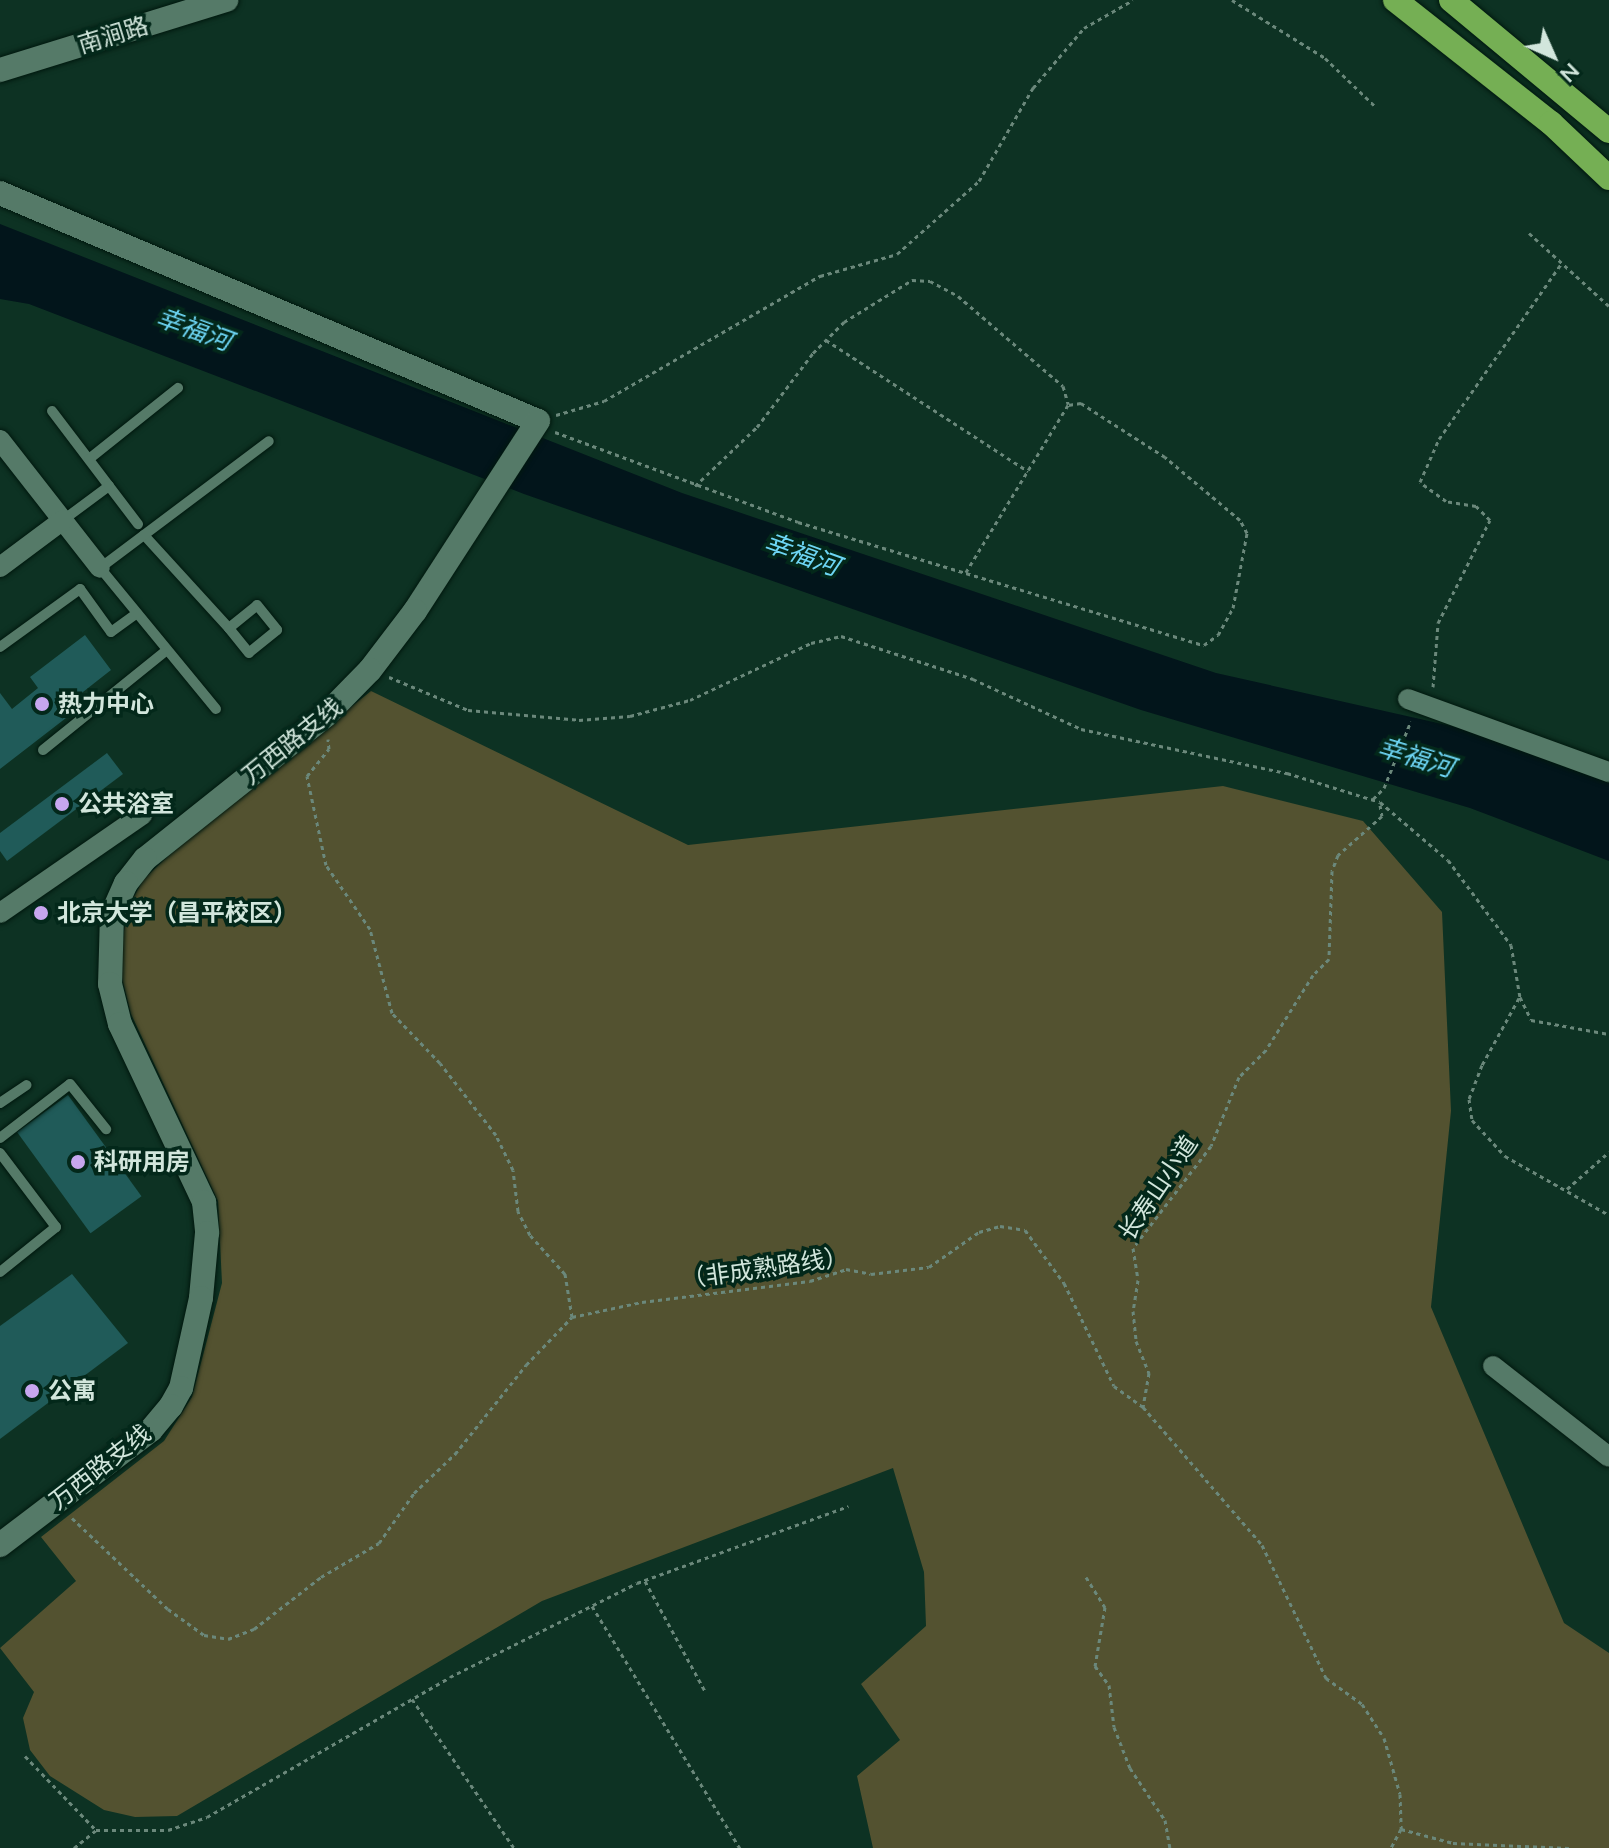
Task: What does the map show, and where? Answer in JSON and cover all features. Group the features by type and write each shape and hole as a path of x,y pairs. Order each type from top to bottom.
{"highway":[{"path":"1395,0 1551,123 1609,178"},
{"path":"1451,0 1609,131"}],"street":[{"name":"南涧路","path":"0,70 226,0"},
{"path":"0,193 538,421"},
{"name":"万西路支线","path":"0,1545 151,1430 171,1406 181,1388 201,1298 207,1233 204,1202 120,1024 110,984 112,914 126,883 145,859 326,715 370,670 538,421"},
{"path":"0,440 100,568"},
{"path":"0,567 63,520"},
{"path":"1419,703 1609,772"},
{"path":"0,913 142,815"},
{"path":"1493,1366 1609,1457"}],"lane":[{"path":"89,459 178,388"},
{"path":"52,411 138,524"},
{"path":"216,709 100,568 269,441"},
{"path":"63,520 109,486"},
{"path":"144,535 249,653 277,630 257,605 229,628"},
{"path":"0,647 80,589 111,632 137,613"},
{"path":"43,750 167,650"},
{"path":"0,1138 70,1084 106,1129"},
{"path":"0,1103 27,1085"},
{"path":"0,1153 56,1227 0,1272"}],"path":[{"path":"538,421 604,401 820,276 897,254 979,181 1033,88 1084,28 1133,0"},
{"path":"1232,0 1325,58 1376,107"},
{"path":"1529,233 1609,306"},
{"path":"1372,800 1384,788 1419,703 1438,623 1490,520 1476,506 1446,501 1420,482 1439,439 1562,263"},
{"path":"695,486 757,427 844,322 912,280 930,281 958,296 1063,386 1068,405 966,572"},
{"path":"826,340 1028,471"},
{"path":"538,421 565,439 695,486 1204,645 1218,635 1233,608 1247,533 1240,520 1165,457 1081,403 1068,405"},
{"path":"370,670 468,710 579,720 630,716 690,700 811,643 841,636 973,679 1081,729 1287,773 1380,802 1448,860 1511,945 1520,997 1531,1020 1609,1034"},
{"path":"58,1501 168,1609 204,1635 228,1639 254,1629 321,1577 379,1543 414,1493 455,1454 526,1365 572,1317 565,1274 530,1235 518,1211 513,1170 496,1135 440,1063 392,1013 370,929 326,865 307,776 329,749 326,715"},
{"name":"长寿山小道","path":"1143,1407 1149,1373 1136,1341 1133,1248 1211,1146 1239,1077 1266,1050 1313,975 1329,959 1332,871 1338,855 1382,816 1380,802"},
{"path":"1520,997 1482,1065 1469,1099 1472,1120 1505,1156 1609,1215"},
{"path":"1567,1189 1609,1152"},
{"name":"（非成熟路线）","path":"572,1317 642,1302 810,1281 846,1269 871,1274 929,1267 979,1232 1000,1226 1025,1230 1064,1283 1114,1386 1143,1407"},
{"path":"1143,1407 1262,1545 1326,1678 1362,1704 1384,1738 1400,1794 1401,1829 1391,1848"},
{"path":"74,1848 96,1830 168,1830 207,1817 412,1699 592,1606 645,1581 848,1506"},
{"path":"1086,1577 1105,1607 1095,1666 1109,1685 1114,1727 1130,1768 1165,1820 1170,1848"},
{"path":"645,1581 705,1691"},
{"path":"592,1606 740,1848"},
{"path":"412,1699 514,1848"},
{"path":"25,1756 96,1830"},
{"path":"1401,1829 1453,1843 1569,1848"}],"shaded area":[{"path":"371,691 688,845 1223,786 1363,821 1442,912 1451,1111 1431,1307 1564,1623 1609,1653 1609,1848 873,1848 857,1776 900,1740 861,1684 926,1626 924,1572 893,1468 542,1601 177,1816 135,1817 104,1810 50,1776 30,1750 23,1718 34,1692 0,1648 76,1581 41,1537 164,1441 192,1397 222,1283 218,1201 131,1014 119,966 127,910 143,880 184,841"}],"water":[{"name":"幸福河","path":"0,224 682,493 1216,673 1460,728 1609,783 1609,861 1470,808 1141,710 524,494 29,304 0,299"}],"building":[{"name":"热力中心","path":"85,635 111,670 60,710 66,718 0,769 0,693 12,709 38,688 30,677"},
{"name":"公共浴室","path":"107,753 123,774 7,861 0,851 0,833"},
{"name":"科研用房","path":"68,1095 141,1196 91,1233 17,1132"},
{"name":"公寓","path":"72,1274 128,1343 0,1439 0,1326"}],"place":[{"name":"热力中心","path":"42,704"},
{"name":"公共浴室","path":"62,804"},
{"name":"北京大学（昌平校区）","path":"41,913"},
{"name":"科研用房","path":"78,1162"},
{"name":"公寓","path":"32,1391"}]}
